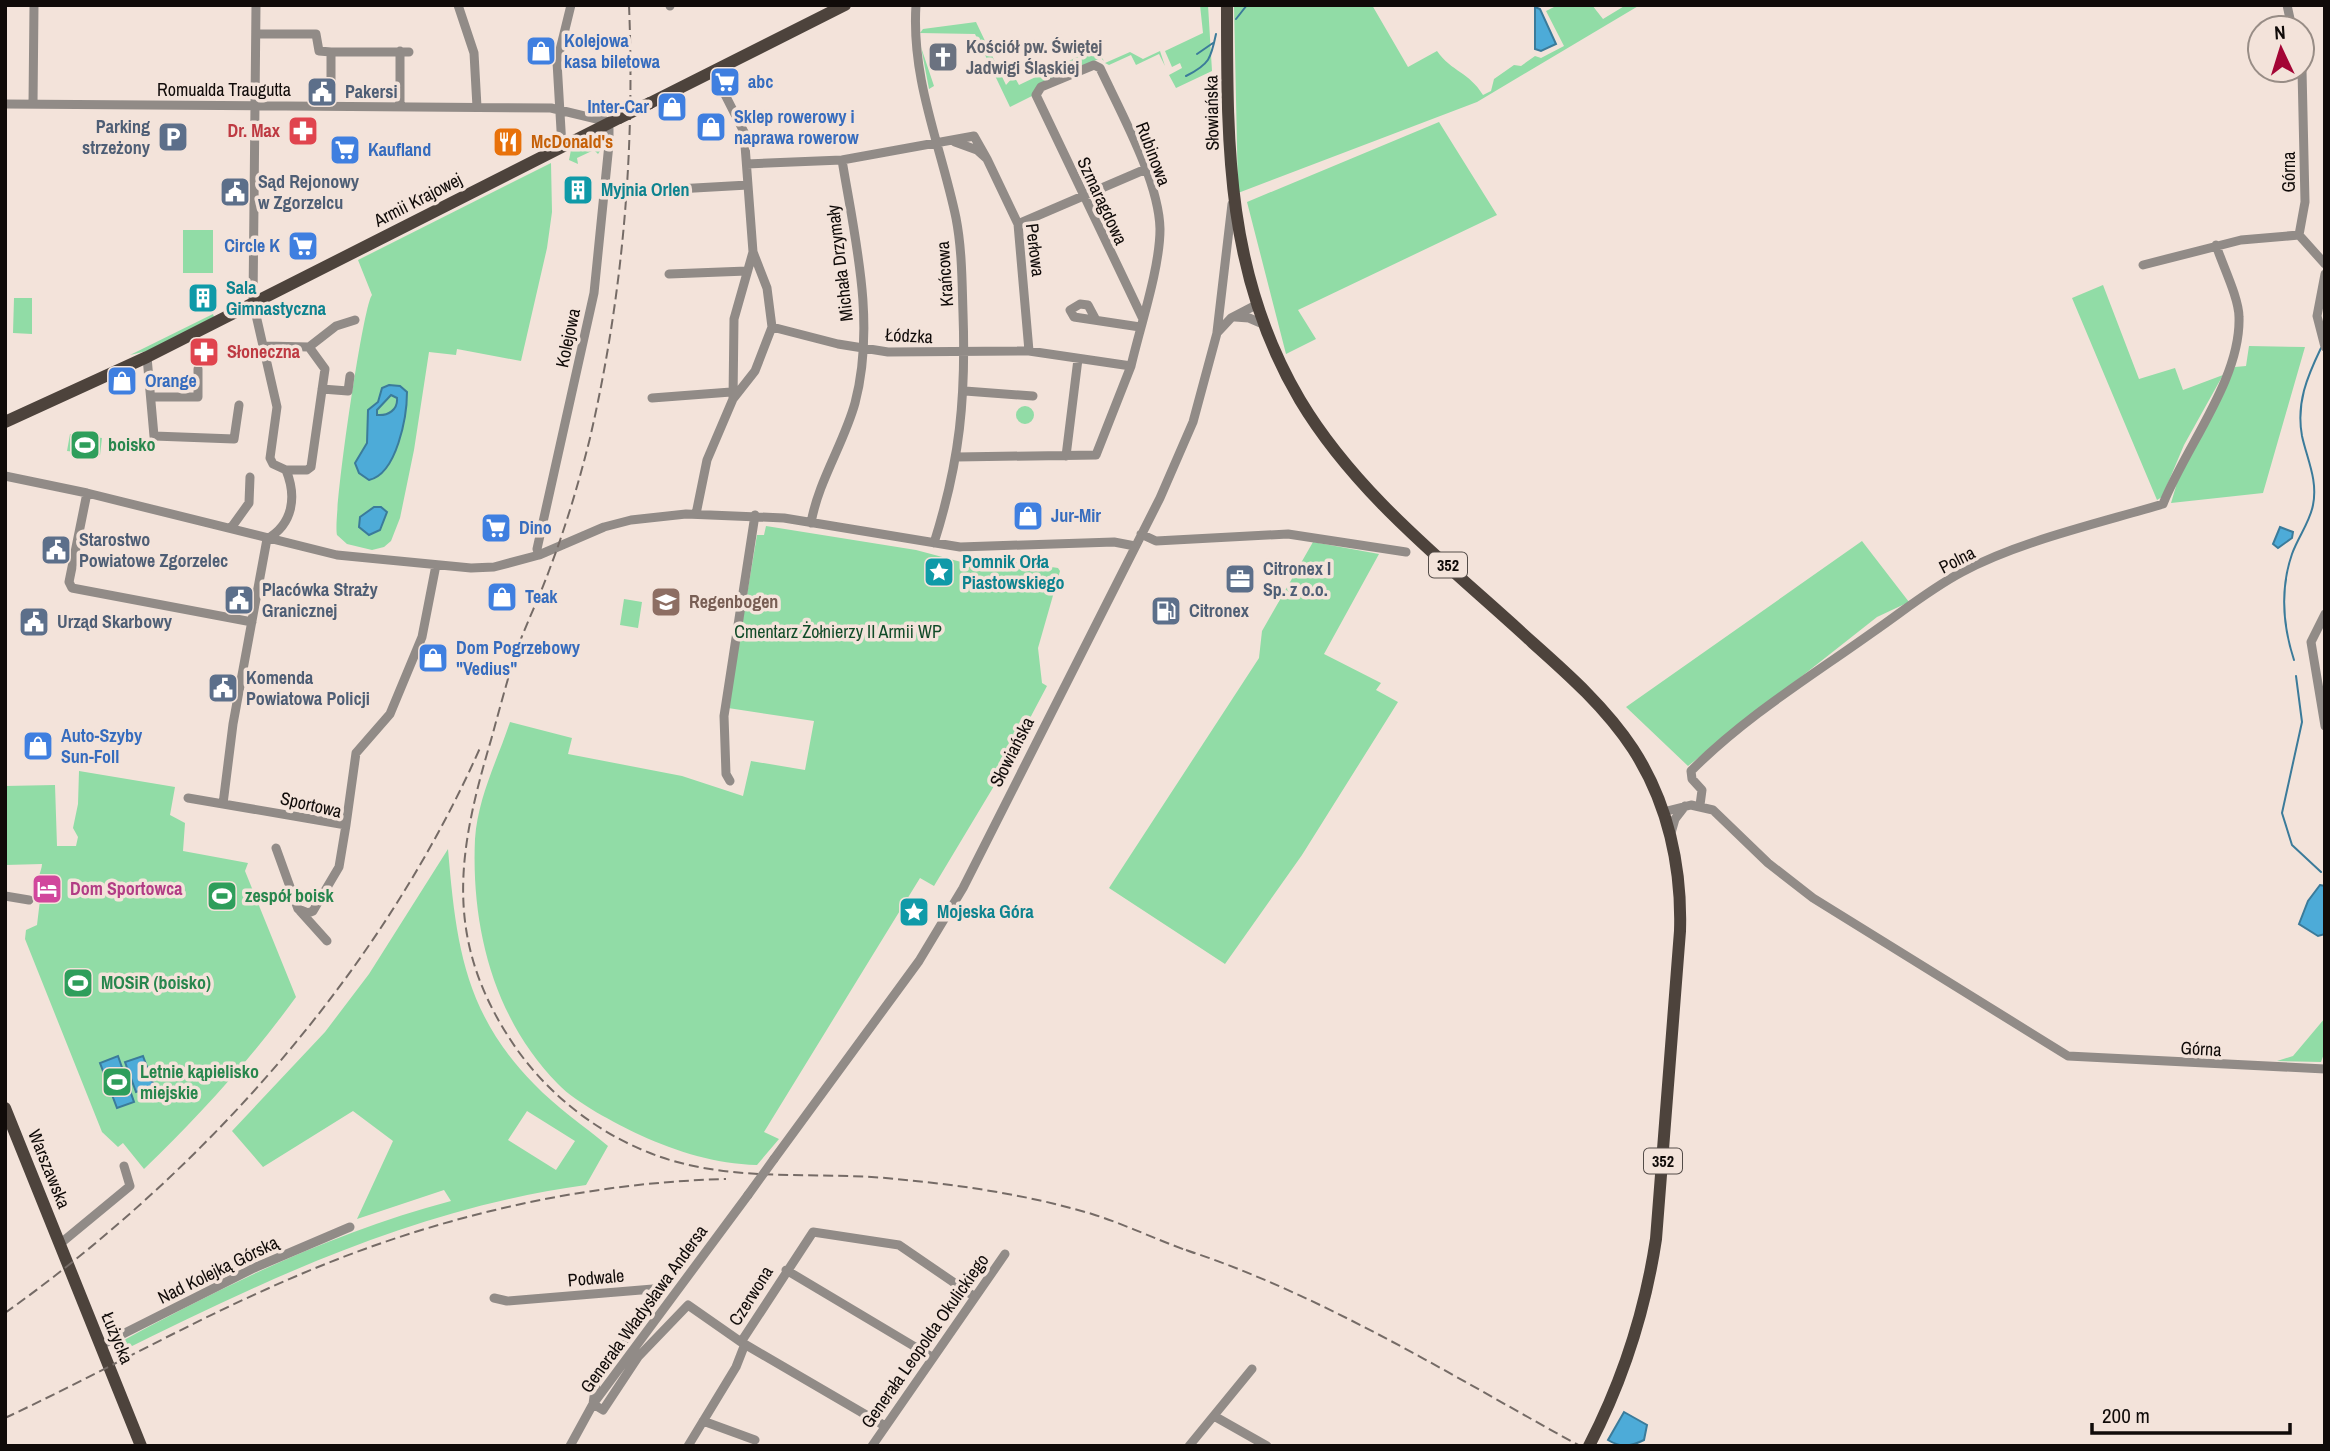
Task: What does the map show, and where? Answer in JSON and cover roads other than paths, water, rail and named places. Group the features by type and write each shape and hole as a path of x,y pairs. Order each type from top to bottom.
{"main road":[{"name":"Armii Krajowej","path":"5,422 147,356 845,5"},
{"name":"Słowiańska","path":"1226,5 1232,198"},
{"name":"352","path":"1232,198 1241,253 1256,305 1300,401 1351,471 1428,548 1577,683 1609,717 1640,761 1671,837 1679,880 1680,931 1656,1239 1649,1285 1630,1351 1589,1446"},
{"name":"Warszawska","path":"5,1108 61,1243"},
{"name":"Łużycka","path":"61,1243 141,1446"}],"street":[{"path":"33,104 34,5"},
{"path":"257,5 253,302 277,408 270,458 273,464 286,470 307,470 311,467 325,369 309,347"},
{"path":"457,5 474,53 477,107"},
{"path":"562,147 557,62 571,5"},
{"name":"Krańcowa","path":"916,5 916,55 960,243 964,353 965,391 957,457 934,543"},
{"path":"256,34 316,34 319,51 404,52 400,107"},
{"path":"331,52 331,106"},
{"name":"Rubinowa","path":"1036,95 1041,87 1094,65 1098,66 1146,169 1160,231 1132,366 1099,453 1092,456 1066,456"},
{"path":"652,398 732,395 754,371 772,327 771,308 753,252 744,132 713,71"},
{"name":"Górna","path":"2299,235 2305,191 2301,84"},
{"name":"Szmaragdowa","path":"1036,95 1141,322"},
{"name":"Romualda Traugutta","path":"5,104 558,109 603,119 607,124"},
{"name":"Kolejowa","path":"539,555 537,549 594,293 609,146 607,124"},
{"name":"Perłowa","path":"747,164 842,160 977,138 1018,224 1029,351"},
{"name":"Michała Drzymały","path":"811,523 850,419 863,348 860,275 842,160"},
{"path":"1018,224 1146,169"},
{"path":"677,189 748,185"},
{"path":"1217,334 1232,198"},
{"path":"2143,265 2216,245 2299,235 2304,245 2325,264"},
{"name":"Polna","path":"1700,805 1702,790 1692,779 1691,771 1721,741 1801,680 1918,600 1962,572 2009,553 2125,513 2163,504 2176,472 2235,356 2240,314 2216,245"},
{"path":"696,513 707,460 732,395 734,319 753,252"},
{"path":"669,274 746,275 763,278"},
{"path":"2325,274 2317,316 2325,347"},
{"name":"Słowiańska","path":"748,1195 912,971 963,888 1141,534 1188,433 1217,334 1233,317 1256,305"},
{"path":"1233,317 1249,318 1263,324"},
{"path":"265,346 309,347 336,326 355,320"},
{"path":"1096,320 1141,322"},
{"name":"Łódzka","path":"772,327 863,348 910,354 1029,351 1132,366"},
{"path":"147,356 153,397 154,436 234,439 240,405"},
{"path":"957,457 1066,456 1078,359"},
{"path":"153,397 198,397 198,369"},
{"path":"322,389 348,391 350,376"},
{"path":"965,391 1033,396"},
{"path":"223,804 233,724 267,538 287,524 291,515 286,470"},
{"path":"5,476 87,493 337,555 436,565 494,567 539,555 624,521 696,513 755,515 979,548 1114,542 1135,546"},
{"path":"232,528 249,503 250,477"},
{"path":"87,493 69,582 72,588 252,622"},
{"path":"730,781 726,774 724,716 755,515"},
{"path":"1141,534 1156,541 1289,534 1406,552"},
{"path":"346,825 356,753 390,714 422,637 436,565"},
{"path":"2325,614 2311,642 2325,726"},
{"name":"Sportowa","path":"188,798 346,825 339,867 333,881 313,911 300,911"},
{"path":"1663,812 1686,805 1700,805"},
{"path":"1671,837 1675,820 1686,805"},
{"name":"Górna","path":"1700,805 1720,814 1783,875 1858,929 2068,1056 2325,1069"},
{"path":"276,848 300,911 327,941"},
{"path":"5,896 29,900"},
{"path":"61,1243 130,1186 124,1166"},
{"name":"Generała Władysława Andersa","path":"570,1446 593,1404 748,1195"},
{"name":"Nad Kolejką Górską","path":"101,1345 254,1268 350,1227"},
{"name":"Czerwona","path":"593,1404 603,1410 638,1357 688,1305 743,1343 786,1270 813,1232 899,1245 975,1297"},
{"name":"Generała Leopolda Okulickiego","path":"872,1446 1005,1254"},
{"path":"786,1270 932,1357"},
{"name":"Podwale","path":"494,1298 507,1301 653,1289 654,1297 596,1382 593,1404"},
{"path":"688,1446 736,1367 743,1343 885,1426"},
{"path":"1189,1446 1252,1369"},
{"path":"1214,1416 1267,1446"},
{"path":"704,1421 755,1440"}],"water":[{"path":"1535,7 1540,9 1556,44 1541,51 1535,49"},
{"path":"389,385 400,386 407,392 405,415 398,443 387,467 369,480 359,473 355,463 367,443 368,410 378,402 382,388","holes":["391,395 397,398 396,406 391,411 377,415 377,410"]},
{"path":"374,507 381,507 387,512 380,530 369,535 359,527 360,517"},
{"path":"2280,527 2293,532 2292,538 2278,548 2273,544"},
{"path":"2320,885 2325,886 2325,934 2318,936 2299,924 2308,901"},
{"name":"Letnie kąpielisko miejskie","path":"118,1056 134,1102 117,1108 100,1063"},
{"path":"143,1056 154,1086 136,1092 125,1062"},
{"path":"1624,1412 1647,1425 1644,1440 1626,1446 1608,1440"}],"waterway":[{"path":"1236,19 1247,5"},
{"path":"1186,76 1208,60 1216,34"},
{"path":"1197,54 1213,43"},
{"path":"2294,660 2285,621 2284,594 2292,554 2313,505 2313,478 2302,436 2300,412 2307,380 2321,348"},
{"path":"2296,676 2302,722 2282,813 2292,845 2321,872"}],"railway":[{"path":"629,5 630,114 624,223 611,331 601,384 590,438 567,520 509,674 480,780 465,854 463,890 466,926 473,962 487,998 521,1055 551,1089 585,1118 624,1142 645,1151 676,1162 738,1172 896,1179 1019,1196 1092,1214 1194,1253"},
{"path":"5,1313 79,1257 150,1196 217,1131 280,1061 338,988 392,911 439,831 480,748"},
{"path":"5,1418 250,1297 337,1259 391,1240 445,1223 556,1197 669,1182 726,1179"},
{"path":"1186,1250 1288,1290 1338,1314 1436,1365 1580,1446"}],"place":[{"name":"Kolejowa kasa biletowa","path":"541,51"},
{"name":"Kościół pw. Świętej Jadwigi Śląskiej","path":"943,57"},
{"name":"abc","path":"725,82"},
{"name":"Pakersi","path":"322,92"},
{"name":"Inter-Car","path":"672,107"},
{"name":"Sklep rowerowy i naprawa rowerow","path":"711,127"},
{"name":"Dr. Max","path":"303,131"},
{"name":"Parking strzeżony","path":"173,137"},
{"name":"McDonald's","path":"508,142"},
{"name":"Kaufland","path":"345,150"},
{"name":"Myjnia Orlen","path":"578,190"},
{"name":"Sąd Rejonowy w Zgorzelcu","path":"235,192"},
{"name":"Circle K","path":"303,246"},
{"name":"Sala Gimnastyczna","path":"203,298"},
{"name":"Słoneczna","path":"204,352"},
{"name":"Orange","path":"122,381"},
{"name":"boisko","path":"85,445"},
{"name":"Jur-Mir","path":"1028,516"},
{"name":"Dino","path":"496,528"},
{"name":"Starostwo Powiatowe Zgorzelec","path":"56,550"},
{"name":"Pomnik Orła Piastowskiego","path":"939,572"},
{"name":"Citronex I Sp. z o.o.","path":"1240,579"},
{"name":"Teak","path":"502,597"},
{"name":"Placówka Straży Granicznej","path":"239,600"},
{"name":"Regenbogen","path":"666,602"},
{"name":"Citronex","path":"1166,611"},
{"name":"Urząd Skarbowy","path":"34,622"},
{"name":"Dom Pogrzebowy \"Vedius\"","path":"433,658"},
{"name":"Komenda Powiatowa Policji","path":"223,688"},
{"name":"Auto-Szyby Sun-Foll","path":"38,746"},
{"name":"Dom Sportowca","path":"47,889"},
{"name":"zespół boisk","path":"222,896"},
{"name":"Mojeska Góra","path":"914,912"},
{"name":"MOSiR (boisko)","path":"78,983"},
{"name":"Letnie kąpielisko miejskie","path":"117,1082"}],"park label":[{"name":"Cmentarz Żołnierzy II Armii WP","path":"838,632"}]}
